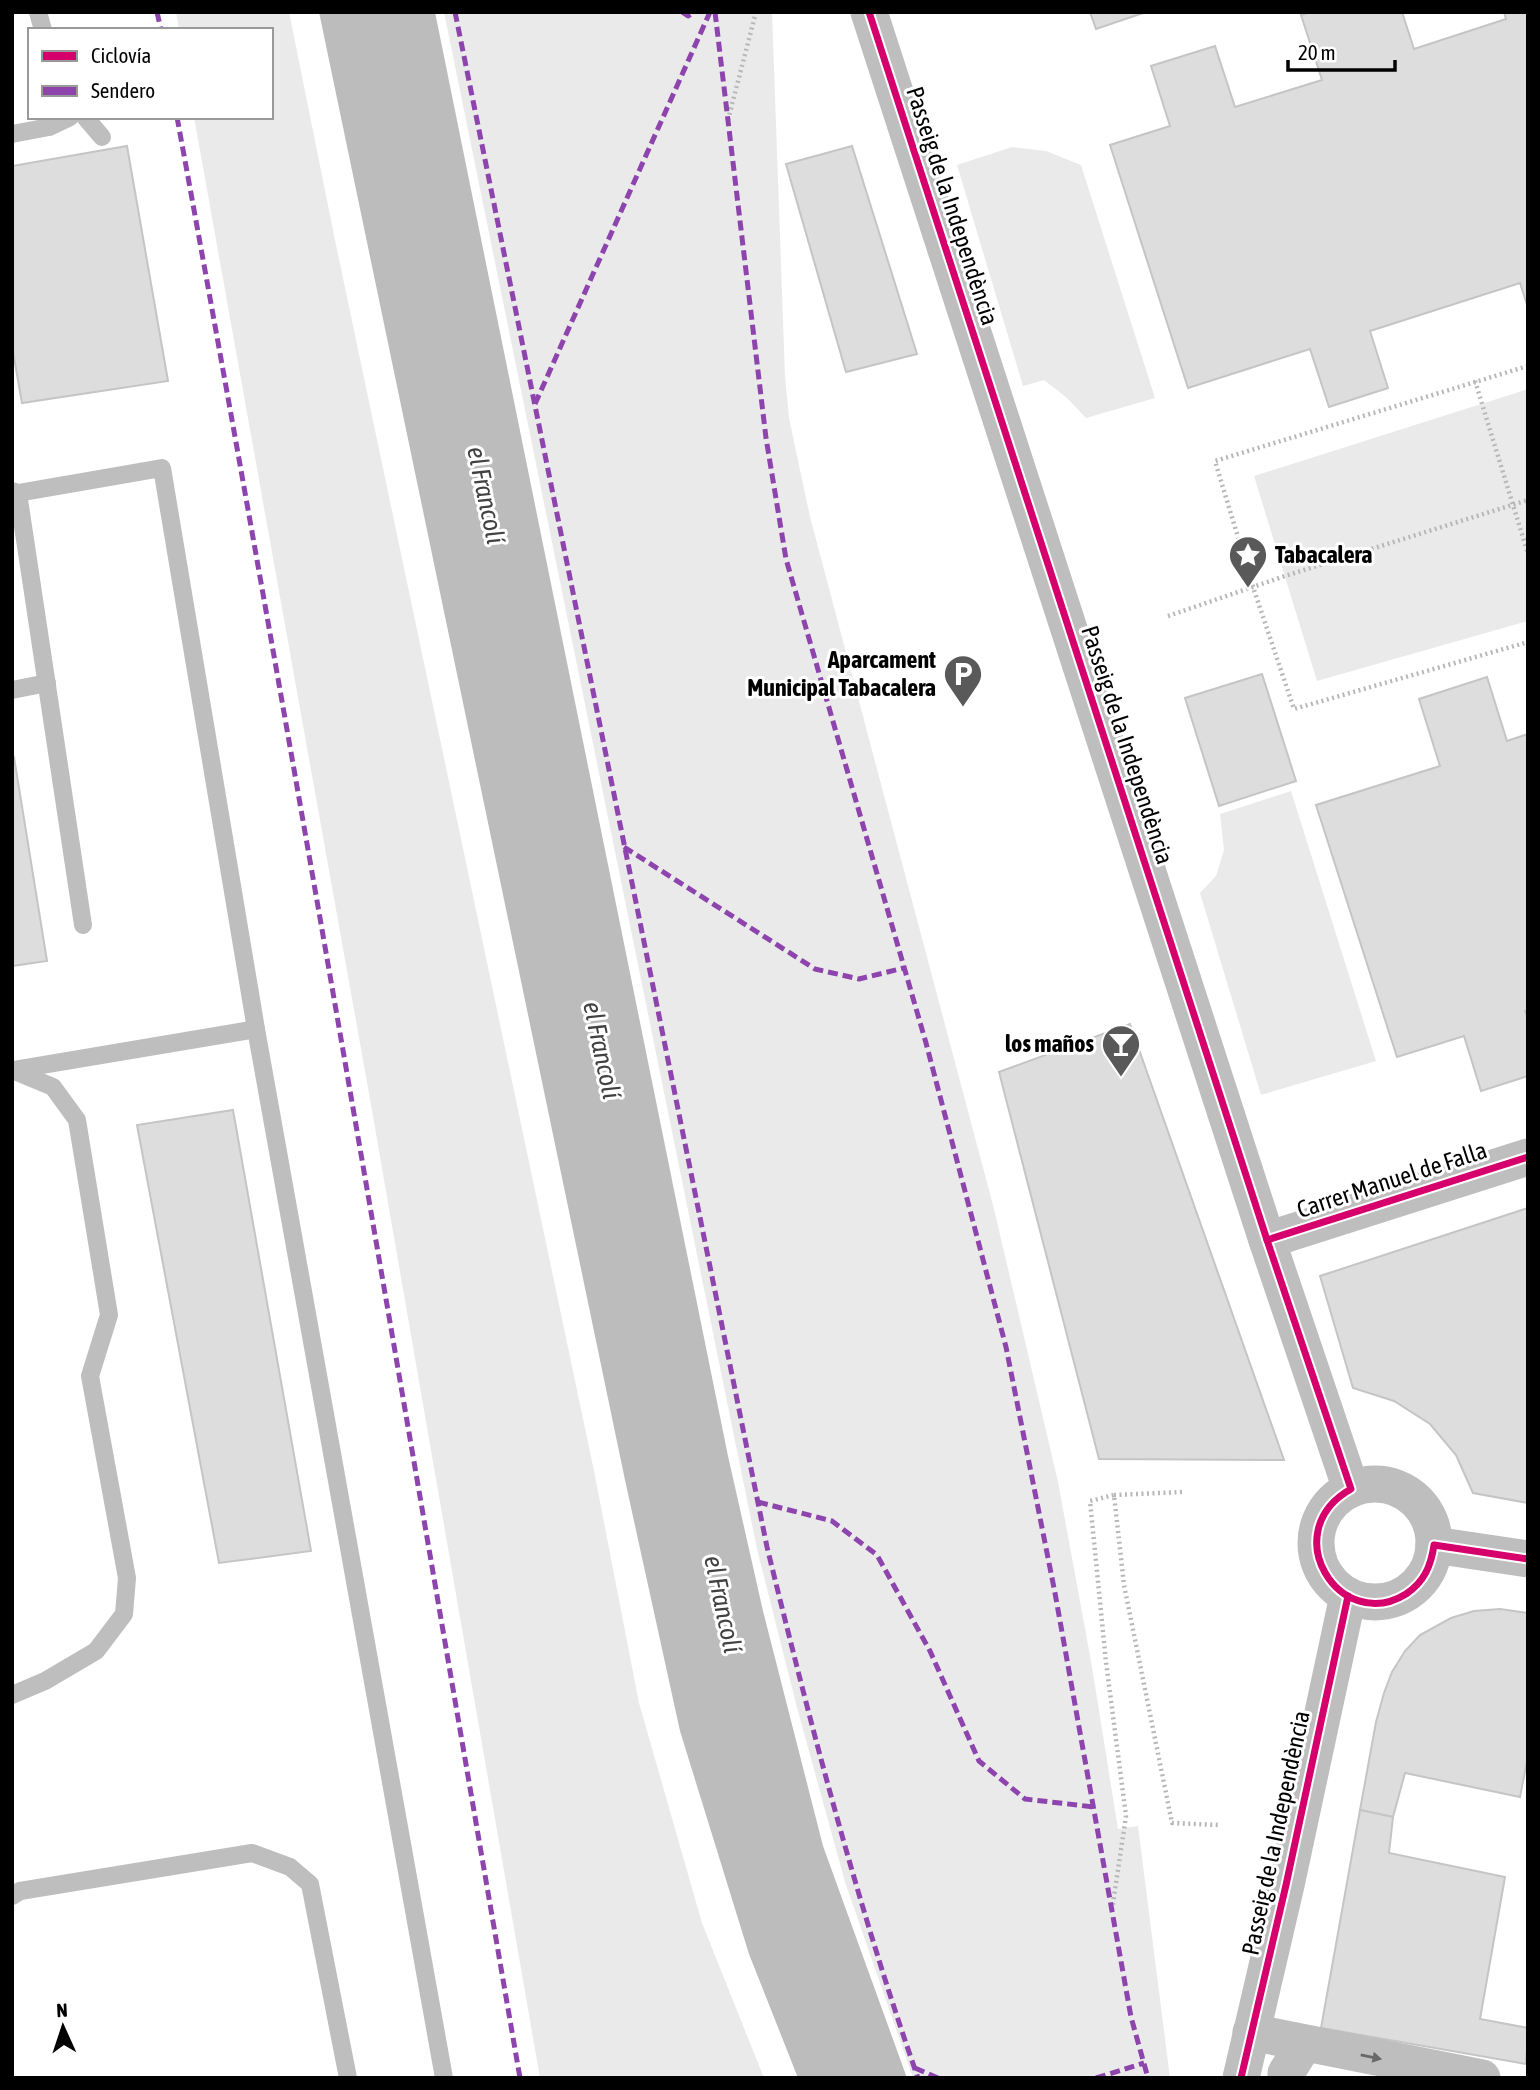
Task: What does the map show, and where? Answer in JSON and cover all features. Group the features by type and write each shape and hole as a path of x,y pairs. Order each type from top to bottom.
{"street":[{"name":"Passeig de la Independència","path":"869,12 1267,1240 1351,1489"},
{"name":"Carrer Manuel de Falla","path":"1267,1240 1528,1157"},
{"path":"1381,1485 1408,1494 1419,1504 1433,1530 1434,1545 1428,1571 1420,1582 1399,1598 1373,1602 1348,1595 1334,1586 1323,1572 1317,1555 1316,1538 1323,1515 1340,1496 1351,1489 1381,1485"},
{"path":"1434,1545 1528,1559"},
{"name":"Passeig de la Independència","path":"1241,2078 1286,1885 1348,1595"},
{"path":"1251,2032 1482,2078"},
{"path":"1286,2078 1286,2073 1304,2044"}],"lane":[{"path":"12,134 49,127 66,119"},
{"path":"87,119 102,137"},
{"path":"83,925 15,492 162,468 256,1029 444,2078"},
{"path":"12,690 47,683"},
{"path":"13,1070 256,1029"},
{"path":"12,1695 45,1681 96,1650 124,1614 127,1578 90,1376 109,1315 77,1120 53,1087 13,1070"},
{"path":"12,1896 20,1891 252,1853 290,1867 310,1884 348,2078"}],"path":[{"path":"728,120 755,12"},
{"path":"1528,366 1215,461 1294,709 1528,642"},
{"path":"1475,381 1528,554"},
{"path":"1168,616 1528,500"},
{"path":"1112,1910 1126,1816 1105,1662 1090,1501 1114,1495 1182,1492"},
{"path":"1114,1495 1124,1586 1172,1823 1219,1825"}],"shaded area":[{"path":"176,12 289,12 594,1471 639,1703 702,1923 764,2078 540,2078 370,1099 194,119 273,119 273,28 179,28"},
{"path":"444,12 772,12 785,377 789,418 810,517 994,1209 1058,1482 1118,1829 1138,1826 1170,2078 913,2078 845,1882 757,1549"},
{"path":"1012,147 1046,151 1081,165 1155,398 1086,418 1044,380 1023,386 957,165"},
{"path":"1528,389 1528,621 1317,681 1254,476"},
{"path":"1291,791 1376,1061 1261,1095 1200,893 1216,876 1224,850 1220,814"}],"water":[{"name":"el Francolí","path":"319,12 435,12 728,1456 763,1611 823,1846 907,2078 798,2078 749,1954 680,1731 625,1480"}],"building":[{"path":"1090,12 1146,12 1096,29"},
{"path":"1311,12 1402,12 1414,49 1506,19 1504,12 1528,12 1528,308 1520,283 1370,331 1388,388 1329,407 1310,349 1188,388 1110,145 1170,126 1151,66 1215,46 1235,107 1322,80 1301,15"},
{"path":"127,146 168,381 22,403 12,346 12,166"},
{"path":"852,146 917,354 846,372 786,164"},
{"path":"1262,674 1296,781 1219,806 1185,698"},
{"path":"1487,677 1507,741 1528,734 1528,1010 1525,1011 1528,1019 1528,1076 1481,1091 1464,1036 1397,1057 1316,805 1440,766 1419,699"},
{"path":"14,757 47,961 12,966 12,758"},
{"path":"1130,1024 1284,1460 1099,1459 999,1072"},
{"path":"233,1110 311,1551 219,1563 137,1125"},
{"path":"1528,1208 1528,1503 1473,1493 1456,1455 1430,1424 1394,1401 1353,1388 1320,1276"},
{"path":"1500,1609 1528,1613 1528,1756 1520,1797 1405,1773 1393,1817 1360,1810 1384,1693 1392,1672 1405,1651 1420,1635 1451,1618 1474,1611"},
{"path":"1360,1810 1393,1817 1389,1853 1505,1877 1480,2019 1528,2028 1526,2064 1321,2028"}],"marked path":[{"path":"157,12 161,28"},
{"path":"455,12 767,1547 836,1814 875,1947 918,2078"},
{"path":"682,12 688,16 695,12"},
{"path":"535,404 710,12"},
{"path":"715,12 766,438 786,559 926,1043 1006,1347 1055,1593 1131,2017 1148,2078"},
{"path":"177,119 308,852 520,2078"},
{"path":"624,847 815,969 859,979 904,968"},
{"path":"758,1502 832,1521 877,1555 930,1651 979,1761 1025,1799 1094,1807"},
{"path":"1096,2078 1144,2063"},
{"path":"915,2068 938,2078"}],"cycle path":[{"path":"869,12 1267,1240 1351,1489 1329,1508 1318,1529 1318,1552 1325,1573 1340,1590 1359,1601 1382,1603 1406,1594 1418,1584 1429,1567 1434,1545 1528,1559"},
{"path":"1267,1240 1528,1157"},
{"path":"1241,2078 1286,1885 1348,1596"}],"place":[{"name":"Tabacalera","path":"1248,589"},
{"name":"Aparcament Municipal Tabacalera","path":"963,708"},
{"name":"los maños","path":"1121,1078"}]}
